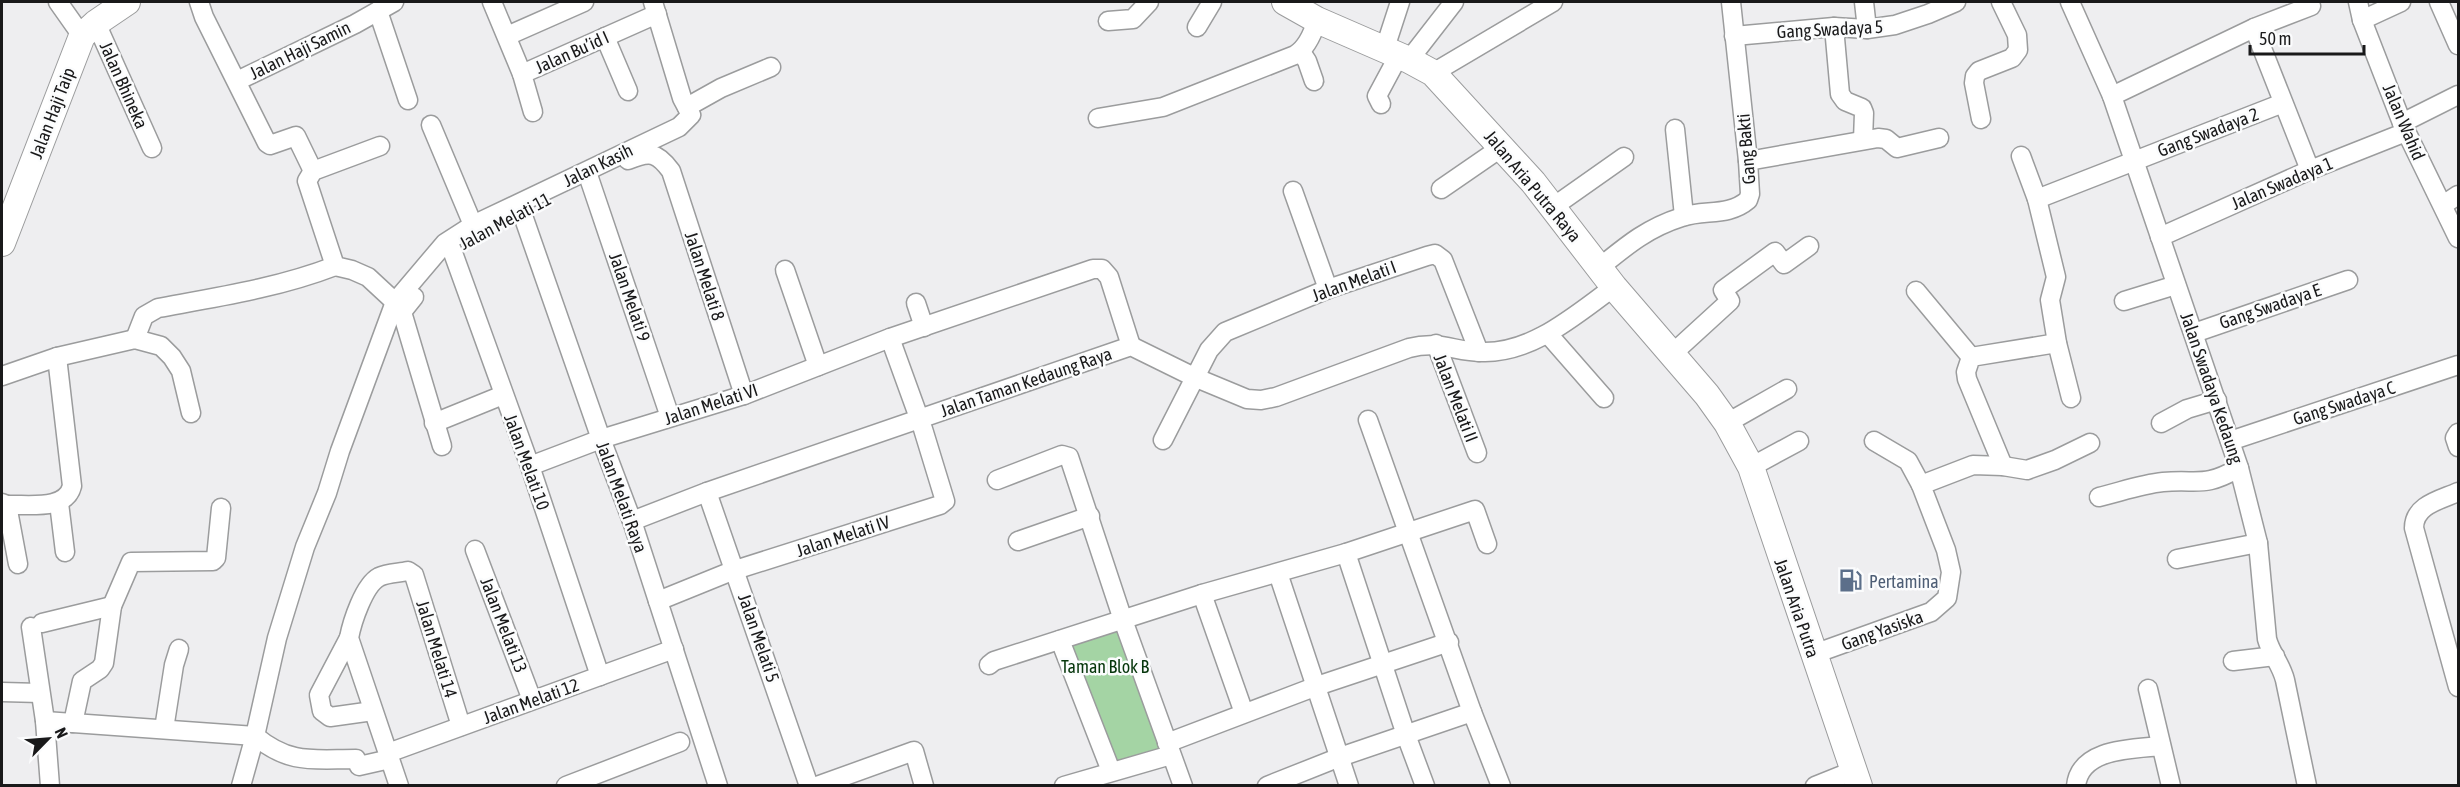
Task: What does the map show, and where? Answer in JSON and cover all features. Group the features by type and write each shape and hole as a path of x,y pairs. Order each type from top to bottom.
{"main road":[{"path":"89,29 127,2"},
{"name":"Jalan Aria Putra Raya","path":"1284,2 1317,20 1398,54 1433,74 1502,147 1553,207 1606,278 1672,354 1738,443"},
{"name":"Jalan Haji Taip","path":"2,243 89,29"},
{"name":"Jalan Aria Putra","path":"1738,443 1857,778"}],"street":[{"name":"Jalan Bhineka","path":"58,2 89,29 152,148"},
{"path":"199,2 204,17 270,145 296,136 313,171"},
{"path":"492,2 522,74"},
{"path":"507,36 584,2"},
{"path":"1108,21 1133,19 1149,2"},
{"path":"1197,27 1212,2"},
{"path":"1398,54 1400,2"},
{"path":"1381,104 1377,96 1398,54 1454,2"},
{"path":"1433,74 1553,2"},
{"name":"Gang Bakti","path":"1606,278 1641,234 1684,216 1727,212 1742,205 1750,194 1731,2"},
{"path":"1864,2 1867,29"},
{"name":"Gang Swadaya 5","path":"1734,36 1834,27 1867,29 1895,25 1956,2"},
{"path":"1981,119 1974,83 1975,76 1979,71 2012,58 2018,50 2017,35 2001,2"},
{"name":"Jalan Swadaya Kedaung","path":"2070,2 2112,96 2239,468 2258,543 2267,639 2270,649 2282,668 2307,786"},
{"name":"Jalan Wahid","path":"2358,2 2362,20 2404,128 2458,238"},
{"path":"2362,20 2402,2"},
{"path":"2439,2 2458,45"},
{"path":"386,6 408,100"},
{"name":"Jalan Haji Samin","path":"237,81 386,6"},
{"path":"2112,96 2254,28 2311,6"},
{"path":"655,8 682,98 689,111"},
{"name":"Jalan Bu’id I","path":"533,112 522,74 605,37 655,8"},
{"path":"1098,118 1163,107 1300,52 1312,35 1317,20"},
{"path":"1834,27 1840,94 1845,101 1862,108 1863,141"},
{"path":"2254,28 2310,170"},
{"path":"605,37 628,91"},
{"path":"1300,52 1314,81"},
{"name":"Jalan Kasih","path":"394,302 445,243 473,225 679,127 689,111 721,88 771,67"},
{"name":"Jalan Swadaya 1","path":"2160,237 2404,128 2458,95"},
{"name":"Gang Swadaya 2","path":"2037,199 2283,103"},
{"path":"431,125 473,225"},
{"path":"1675,129 1684,216"},
{"path":"1748,161 1863,141 1886,139 1897,148 1939,138"},
{"path":"334,266 307,181 313,171 380,146"},
{"path":"1441,189 1502,147"},
{"name":"Jalan Melati 11","path":"442,446 402,312 452,250 521,210 641,155 657,156 662,159"},
{"path":"2021,156 2037,199 2056,277 2050,300 2057,343 2071,398"},
{"path":"1553,207 1624,157"},
{"name":"Jalan Melati 8","path":"662,159 671,171 744,395"},
{"name":"Jalan Melati 9","path":"589,178 670,417"},
{"path":"1293,191 1328,289"},
{"path":"2443,205 2458,195"},
{"name":"Jalan Melati Raya","path":"521,210 632,521 718,786"},
{"path":"1672,354 1730,301 1722,290 1775,252 1784,264 1809,246"},
{"name":"Jalan Melati 10","path":"452,250 530,466 600,676"},
{"name":"Jalan Melati I","path":"1163,440 1209,350 1226,332 1328,289 1435,254 1443,260 1479,352"},
{"path":"135,339 144,316 158,308 256,290 334,266 368,277 394,302 327,493 305,547 277,638 241,786"},
{"name":"Jalan Melati VI","path":"530,466 601,439 744,395 890,338 1093,269 1102,269 1109,276 1131,346"},
{"path":"785,270 818,366"},
{"name":"Jalan Taman Kedaung Raya","path":"632,521 707,492 1131,346 1194,377 1247,399 1261,400 1276,397 1409,348 1436,344 1479,352 1504,350 1548,334 1606,278"},
{"name":"Gang Swadaya E","path":"2193,333 2348,280"},
{"path":"2124,301 2176,285"},
{"path":"1916,291 1971,357"},
{"path":"916,303 924,327"},
{"path":"1548,334 1604,398"},
{"path":"890,338 919,418"},
{"path":"2,376 57,357 135,339 161,346 172,357 181,371 190,413"},
{"path":"1971,357 2057,343"},
{"name":"Jalan Melati II","path":"1436,344 1477,453"},
{"path":"18,564 4,504 59,503 68,497 72,486 57,357"},
{"path":"1971,357 1966,372 1967,379 2003,466"},
{"name":"Gang Swadaya C","path":"2230,441 2458,365"},
{"path":"1738,443 1787,389"},
{"path":"434,423 503,395"},
{"path":"2161,423 2187,409 2217,400"},
{"name":"Jalan Melati IV","path":"658,601 736,570 940,505 945,501 945,496 919,418"},
{"path":"1368,420 1449,642 1472,712 1501,786"},
{"path":"2458,434 2455,438 2458,447"},
{"path":"1738,443 1798,441"},
{"path":"1874,441 1908,461 1921,485 1973,465 2027,470 2055,460 2090,443"},
{"path":"998,480 1066,454 1069,457 1123,620 1183,786"},
{"path":"2099,497 2164,482 2213,481 2239,468"},
{"name":"Gang Yasiska","path":"1814,654 1931,612 1947,598 1951,572 1946,549 1921,485"},
{"name":"Jalan Melati 5","path":"707,492 736,570 809,786"},
{"path":"2458,492 2425,507 2416,515 2414,521 2458,687"},
{"path":"59,503 64,552"},
{"path":"73,723 82,681 100,669 104,663 112,606 131,562 213,561 216,558 221,508"},
{"path":"989,665 994,661 1060,639 1202,594 1346,553 1475,510 1487,544"},
{"path":"1018,542 1090,516"},
{"path":"2177,560 2258,543"},
{"name":"Jalan Melati 13","path":"475,550 532,700"},
{"path":"1346,553 1425,786"},
{"name":"Jalan Melati 14","path":"349,638 353,618 374,581 381,576 411,572 416,579 461,726"},
{"path":"1278,573 1349,786"},
{"path":"1202,594 1244,713"},
{"path":"50,786 45,721 40,693 37,625 112,606"},
{"path":"349,638 320,694 322,711 330,717 373,711"},
{"path":"349,638 399,786"},
{"path":"1060,639 1111,771"},
{"path":"1064,786 1169,749 1244,713 1449,642"},
{"path":"164,729 178,649"},
{"name":"Jalan Melati 12","path":"255,736 269,748 284,756 309,759 356,759 359,766 461,726 674,649"},
{"path":"2233,661 2275,656"},
{"path":"2148,689 2171,786"},
{"path":"2,692 40,693"},
{"path":"1267,786 1340,757 1472,712"},
{"path":"45,721 255,736"},
{"path":"566,786 680,742"},
{"path":"2076,786 2076,778 2085,763 2100,755 2161,746"},
{"path":"817,786 914,751 924,786"},
{"path":"1815,786 1857,778"}],"green space":[{"name":"Taman Blok B","path":"1123,620 1171,755 1111,771 1060,640"}],"place":[{"name":"Pertamina","path":"1851,581"}]}
